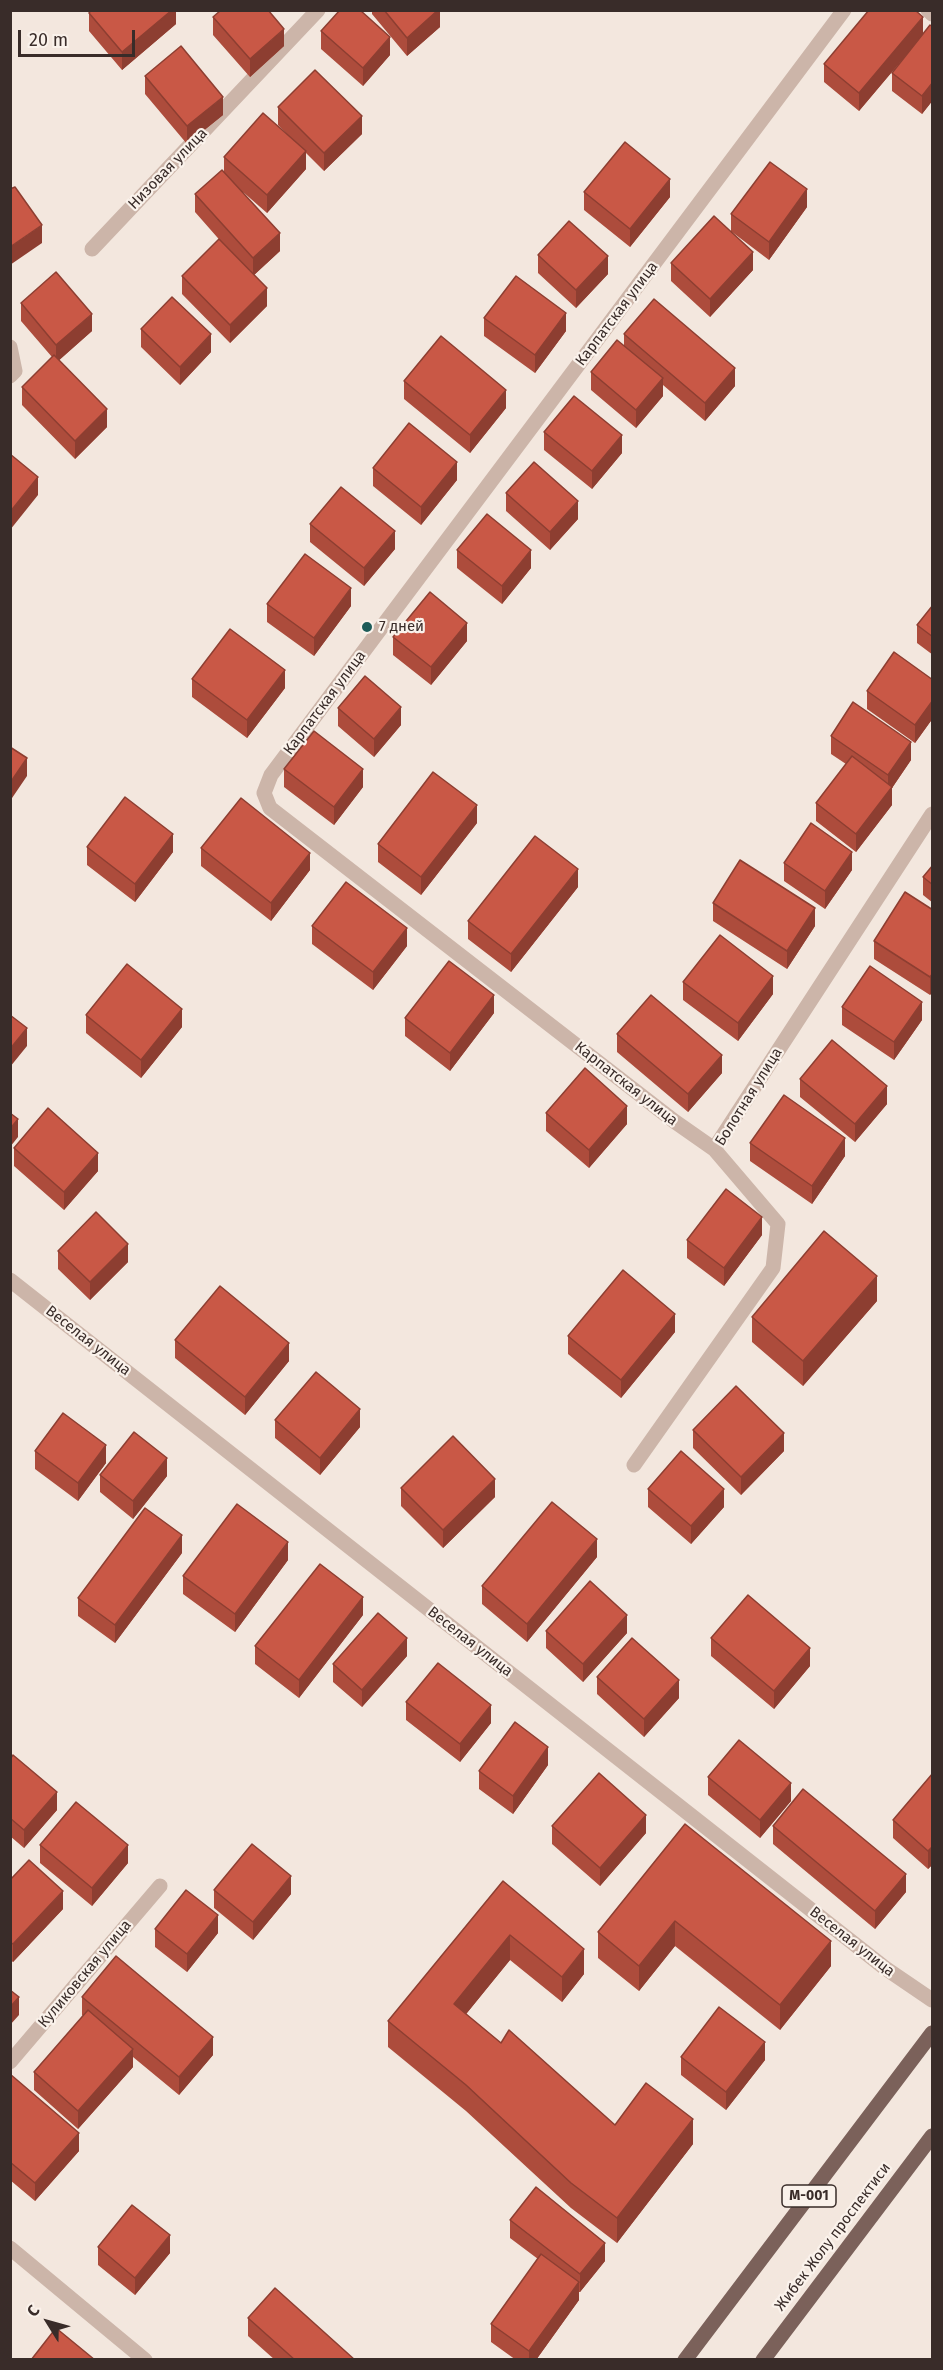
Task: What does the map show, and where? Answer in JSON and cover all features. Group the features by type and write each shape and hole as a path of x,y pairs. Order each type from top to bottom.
{"main road":[{"name":"М-001","path":"685,2360 933,2033"},
{"name":"Жибек Жолу проспектиси","path":"763,2360 933,2136"}],"street":[{"name":"Низовая улица","path":"92,249 318,10"},
{"name":"Карпатская улица","path":"714,1149 674,1121 270,808 264,793 278,765 844,10"},
{"path":"928,10 933,14"},
{"path":"10,348 15,371 10,376"},
{"name":"Болотная улица","path":"634,1465 773,1268 778,1224 714,1149 933,814"},
{"name":"Веселая улица","path":"10,1280 885,1968 933,2000"},
{"name":"Куликовская улица","path":"10,2062 160,1886"},
{"path":"10,2248 145,2360"}],"building":[{"path":"91,10 172,10 122,52 89,13"},
{"path":"221,10 268,10 284,29 250,59 213,17"},
{"path":"340,10 360,10 390,37 363,68 321,31"},
{"path":"384,10 438,10 407,38"},
{"path":"869,10 915,10 923,17 859,93 824,64"},
{"path":"930,25 933,27 933,82 922,96 892,73"},
{"path":"181,46 223,97 187,126 145,76"},
{"path":"315,70 362,116 324,153 278,107"},
{"path":"263,113 306,151 267,195 224,157"},
{"path":"625,142 670,179 630,229 584,192"},
{"path":"770,162 807,189 769,242 731,214"},
{"path":"222,170 280,233 253,258 195,194"},
{"path":"15,187 42,225 10,247 10,189"},
{"path":"714,216 753,252 710,299 671,263"},
{"path":"569,221 608,256 576,290 538,255"},
{"path":"219,239 267,288 230,325 182,276"},
{"path":"56,272 92,314 56,345 21,303"},
{"path":"516,276 566,313 535,355 484,318"},
{"path":"172,297 211,334 180,367 141,329"},
{"path":"654,299 735,368 705,403 624,334"},
{"path":"441,336 506,390 470,435 404,381"},
{"path":"617,340 663,378 636,410 591,372"},
{"path":"54,355 107,409 75,441 22,387"},
{"path":"574,396 622,435 592,471 544,432"},
{"path":"409,423 457,462 421,507 373,468"},
{"path":"10,454 38,477 10,512"},
{"path":"534,462 578,501 550,532 506,493"},
{"path":"341,487 395,531 364,568 310,524"},
{"path":"487,514 531,550 502,586 457,550"},
{"path":"305,554 351,588 314,638 267,604"},
{"path":"430,592 467,623 431,667 393,637"},
{"path":"933,605 933,637 917,625"},
{"path":"230,629 285,670 247,720 192,679"},
{"path":"894,652 933,680 933,700 915,725 867,691"},
{"path":"365,676 401,707 374,739 338,708"},
{"path":"853,702 911,742 888,775 831,736"},
{"path":"314,731 363,769 334,807 284,769"},
{"path":"10,747 27,758 10,783"},
{"path":"852,756 892,787 856,834 816,803"},
{"path":"433,772 477,805 421,877 378,844"},
{"path":"125,797 173,834 135,884 87,847"},
{"path":"241,798 310,853 271,903 201,848"},
{"path":"811,823 852,852 825,891 784,863"},
{"path":"535,836 578,869 511,954 468,921"},
{"path":"740,860 815,908 787,951 713,903"},
{"path":"933,865 933,885 923,877"},
{"path":"346,882 407,928 373,972 312,926"},
{"path":"905,892 933,910 933,973 930,977 874,941"},
{"path":"720,935 773,976 738,1023 683,982"},
{"path":"449,961 494,995 450,1053 405,1018"},
{"path":"127,964 182,1009 141,1060 86,1015"},
{"path":"870,966 922,1002 894,1042 842,1007"},
{"path":"651,995 722,1055 688,1094 617,1034"},
{"path":"10,1015 27,1028 10,1049"},
{"path":"832,1040 887,1086 855,1124 800,1079"},
{"path":"585,1068 627,1106 589,1150 546,1113"},
{"path":"784,1095 845,1138 812,1186 750,1143"},
{"path":"48,1108 98,1153 64,1192 14,1148"},
{"path":"10,1113 18,1119 10,1129"},
{"path":"726,1189 762,1217 724,1268 687,1240"},
{"path":"96,1212 128,1244 90,1282 58,1251"},
{"path":"824,1231 877,1276 803,1361 752,1317"},
{"path":"623,1270 675,1314 621,1380 568,1336"},
{"path":"220,1286 289,1343 245,1397 175,1340"},
{"path":"316,1372 360,1409 320,1458 275,1420"},
{"path":"736,1386 784,1433 741,1477 693,1430"},
{"path":"63,1413 106,1445 78,1483 35,1451"},
{"path":"134,1432 167,1458 133,1501 100,1475"},
{"path":"453,1436 495,1479 443,1530 401,1488"},
{"path":"681,1451 724,1489 691,1526 648,1489"},
{"path":"552,1502 597,1539 527,1624 482,1586"},
{"path":"237,1504 288,1542 235,1614 183,1576"},
{"path":"145,1508 182,1535 115,1625 78,1598"},
{"path":"320,1564 363,1597 299,1680 255,1646"},
{"path":"590,1581 627,1615 583,1664 546,1631"},
{"path":"748,1595 810,1648 774,1691 711,1638"},
{"path":"378,1613 407,1638 362,1690 333,1664"},
{"path":"632,1638 679,1680 644,1719 597,1677"},
{"path":"438,1663 491,1705 460,1744 406,1702"},
{"path":"515,1722 548,1747 513,1796 479,1771"},
{"path":"739,1740 791,1783 760,1820 708,1777"},
{"path":"13,1755 57,1792 24,1830 10,1818 10,1759"},
{"path":"599,1773 646,1815 600,1868 552,1826"},
{"path":"933,1773 933,1846 928,1851 893,1820"},
{"path":"803,1789 906,1874 875,1911 773,1826"},
{"path":"76,1802 128,1845 92,1888 40,1845"},
{"path":"685,1824 831,1941 780,2005 675,1921 639,1966 598,1932"},
{"path":"252,1844 291,1876 253,1922 214,1890"},
{"path":"29,1860 63,1891 13,1944 10,1942 10,1880"},
{"path":"503,1881 584,1949 562,1977 510,1935 454,2004 501,2043 509,2030 615,2125 646,2083 693,2119 617,2218 571,2183 466,2085 388,2021"},
{"path":"186,1890 218,1915 187,1954 155,1929"},
{"path":"116,1956 213,2037 179,2077 82,1997"},
{"path":"10,1990 19,1997 10,2007"},
{"path":"719,2007 765,2042 726,2092 681,2057"},
{"path":"88,2010 133,2049 78,2111 34,2072"},
{"path":"10,2074 79,2133 35,2183 10,2162"},
{"path":"536,2187 605,2243 580,2274 510,2220"},
{"path":"132,2205 170,2235 135,2278 98,2247"},
{"path":"541,2254 579,2282 529,2351 491,2324"},
{"path":"275,2288 355,2360 295,2360 248,2318"},
{"path":"56,2328 95,2360 31,2360"}],"place":[{"name":"7 дней","path":"367,627"}]}
